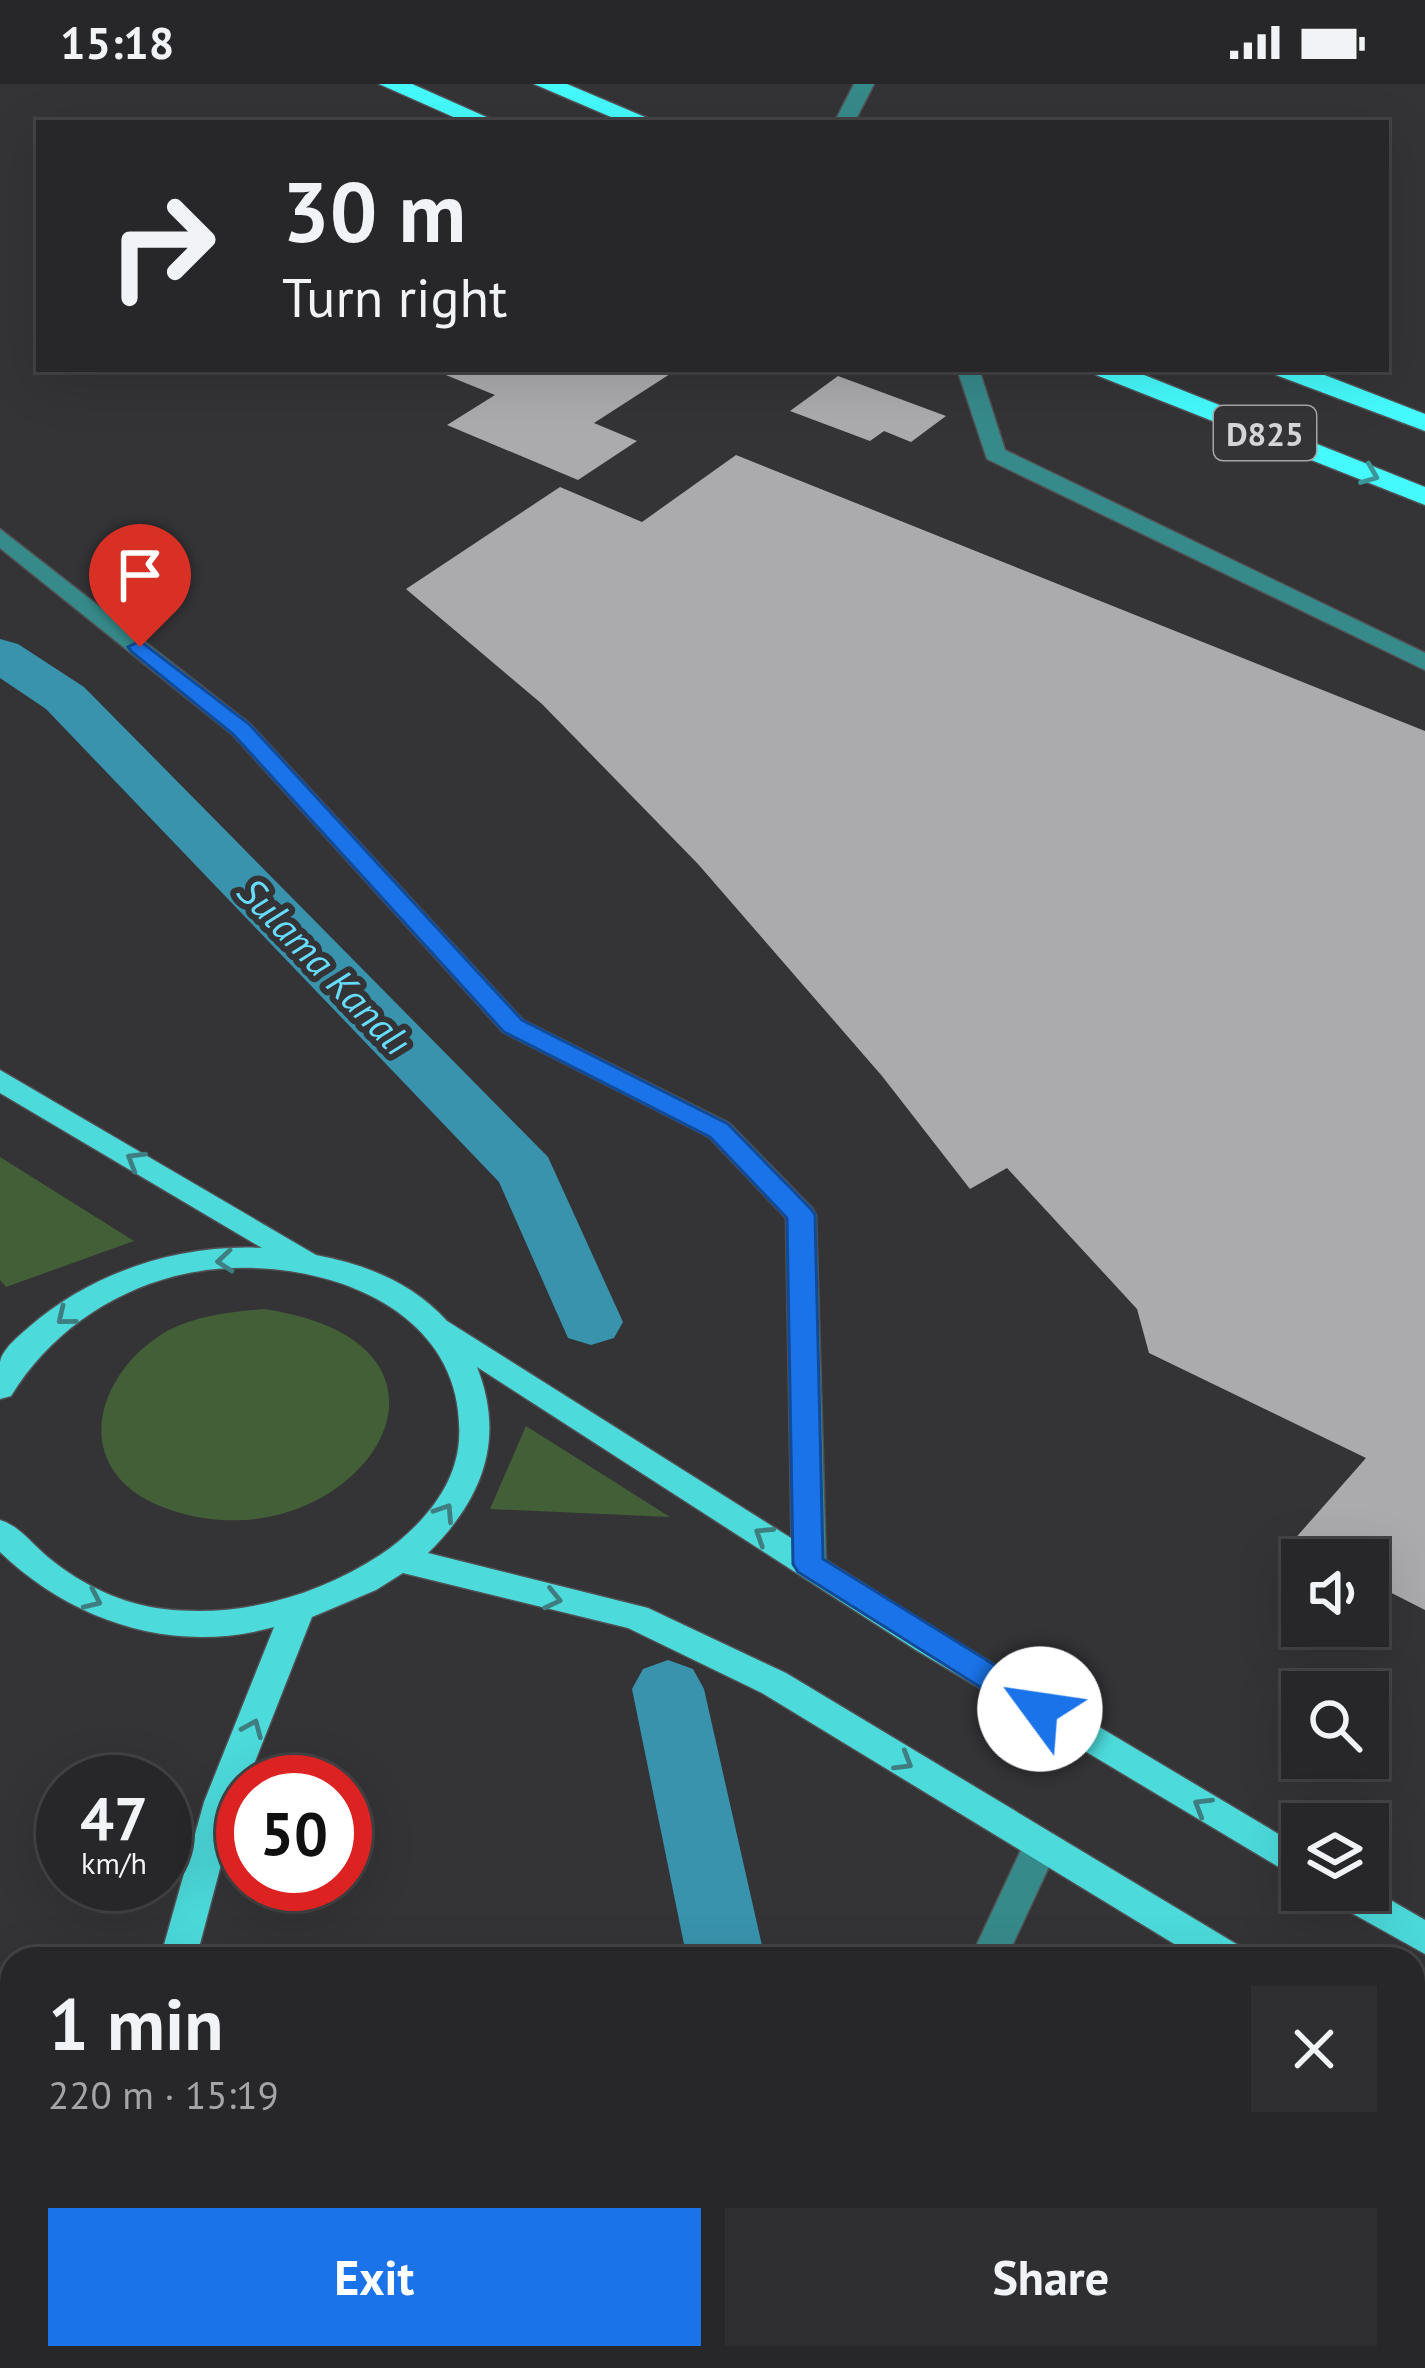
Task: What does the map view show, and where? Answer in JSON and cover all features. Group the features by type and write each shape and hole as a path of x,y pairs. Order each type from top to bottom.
{"highway":[{"path":"391,84 481,120"},
{"path":"546,84 639,120"},
{"name":"D825","path":"1113,372 1425,496"},
{"name":"D825","path":"1293,372 1425,423"}],"main road":[{"path":"0,1080 308,1262 379,1285 808,1564 1281,1853"},
{"path":"0,1388 22,1352 80,1305 151,1273 230,1258 308,1262"},
{"path":"0,1532 50,1581 122,1613 208,1624 297,1611 376,1577 431,1532 466,1479 478,1423 467,1370 434,1324"},
{"path":"399,1558 636,1617 774,1683 1210,1947"},
{"path":"181,1947 222,1802 297,1611"},
{"path":"1377,1911 1425,1940"}],"street":[{"path":"846,120 864,84"},
{"path":"969,372 995,454 1425,663"},
{"path":"0,536 241,729 513,1026 719,1130 801,1215 808,1564"},
{"path":"994,1947 1041,1845"}],"green space":[{"path":"0,1157 134,1241 6,1287 0,1280"},
{"path":"264,1309 339,1331 379,1366 389,1407 374,1449 339,1486 289,1512 228,1520 160,1506 131,1489 112,1469 103,1445 102,1420 123,1371 142,1349 178,1326 214,1315"},
{"path":"526,1426 670,1517 490,1509"}],"building":[{"path":"438,372 670,374 594,423 637,441 578,480 447,425 495,395"},
{"path":"838,376 946,416 911,442 884,431 870,441 790,411"},
{"path":"736,455 1425,731 1425,1610 1389,1592 1389,1539 1295,1539 1366,1458 1149,1353 1137,1309 1007,1168 970,1189 882,1076 698,864 542,704 406,589 560,487 642,522"}],"waterway":[{"name":"Sulama Kanalı","path":"0,655 65,698 526,1172 591,1322"},
{"name":"Sulama Kanalı","path":"668,1689 723,1947"}],"route":[{"path":"140,647 241,729 513,1026 719,1130 801,1215 808,1564 1040,1709"}]}
